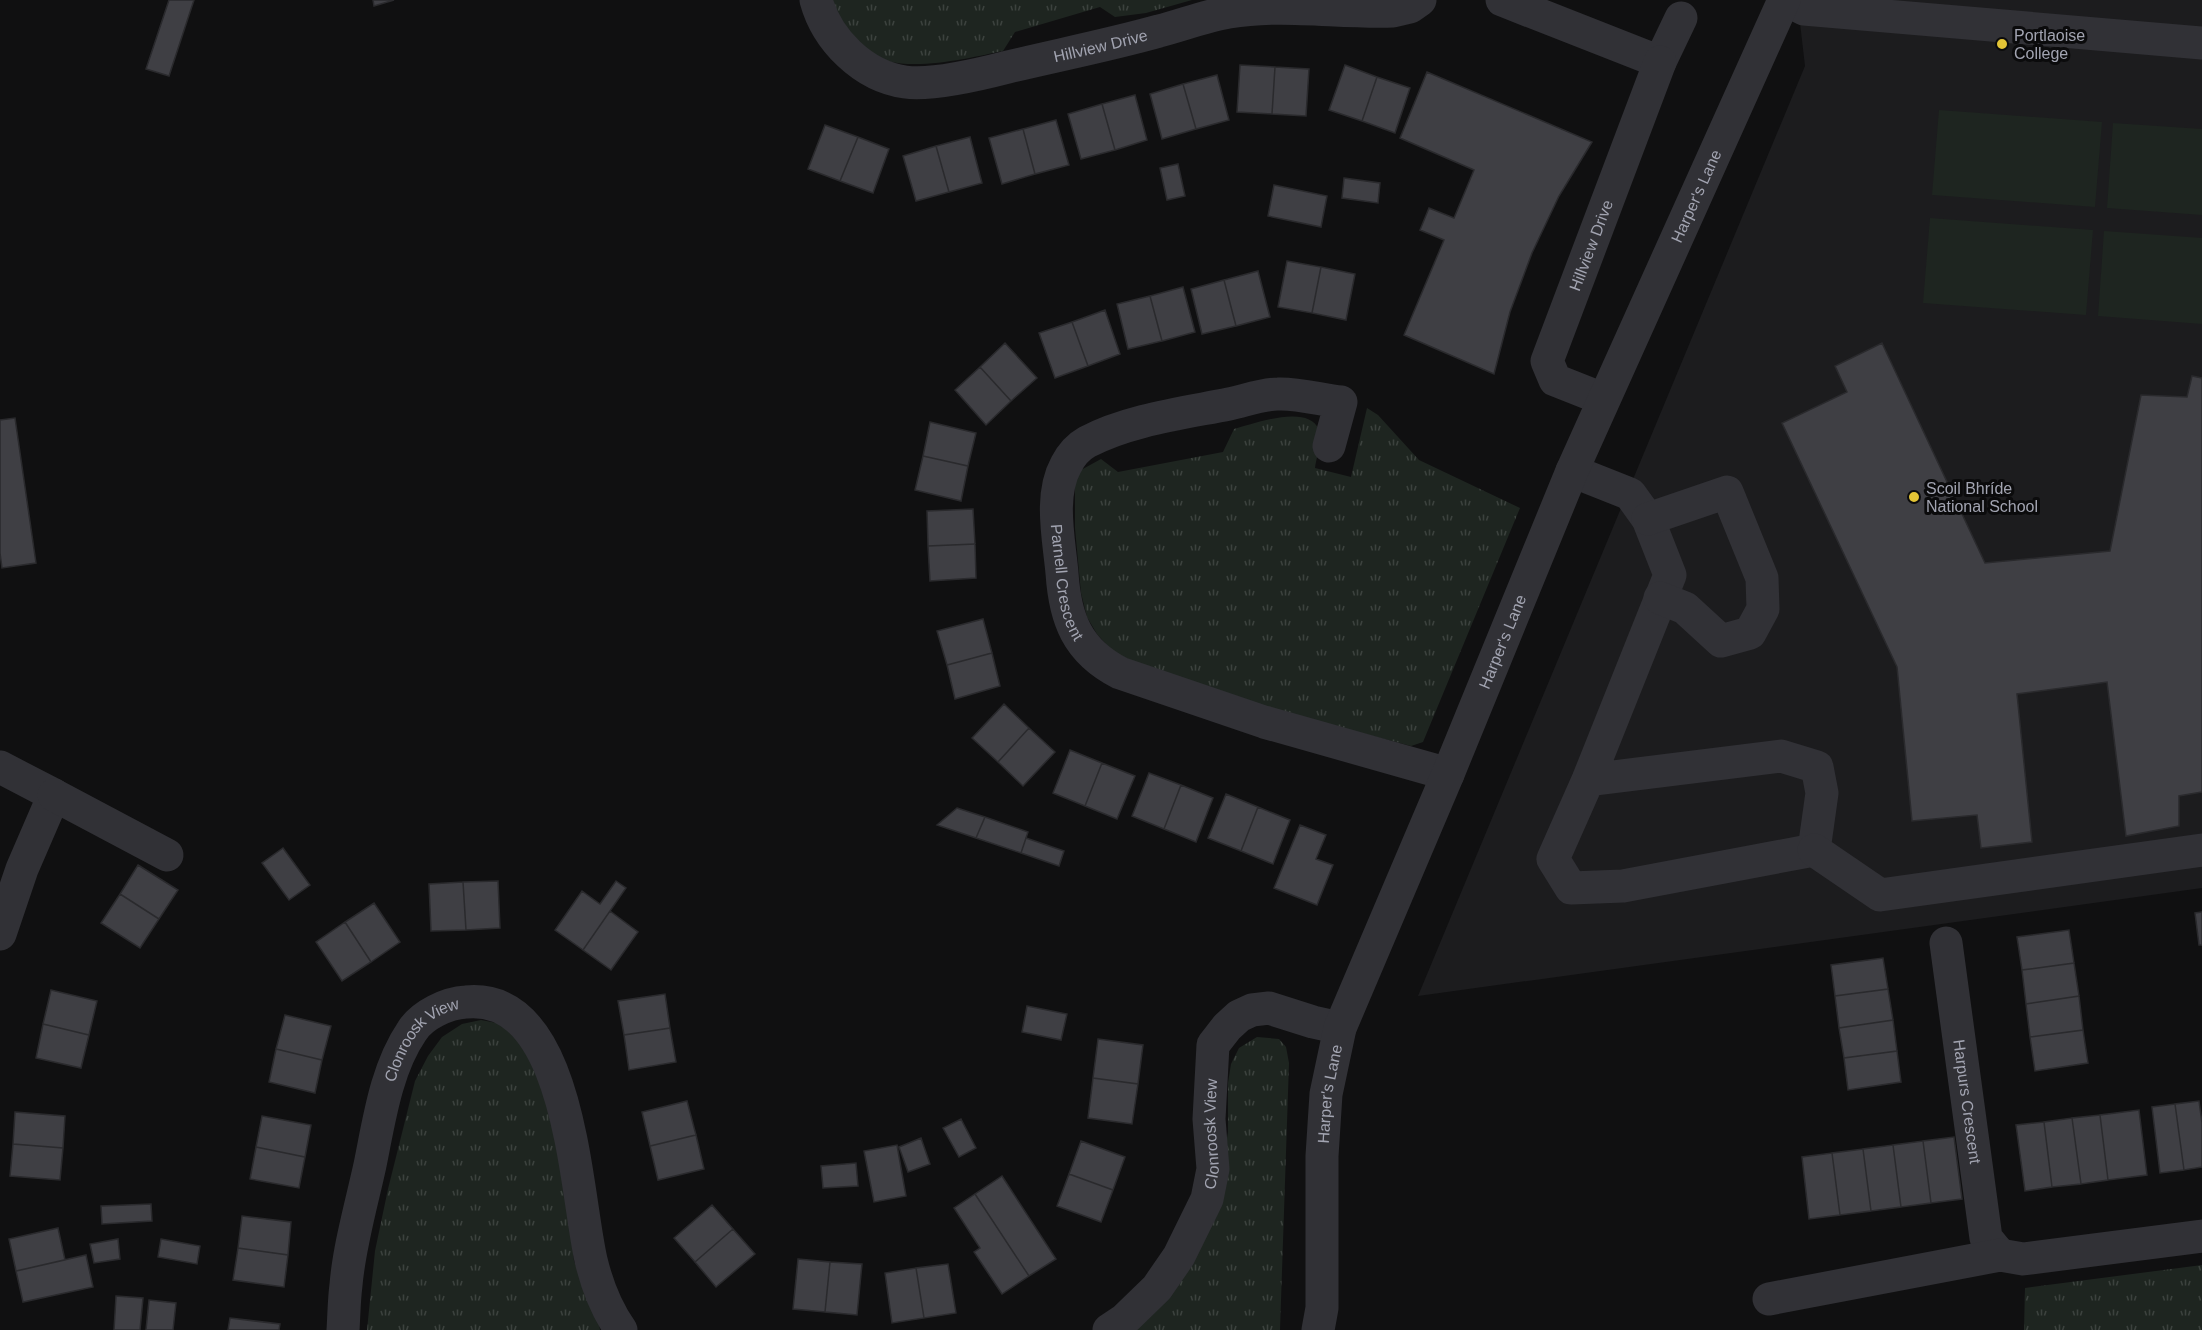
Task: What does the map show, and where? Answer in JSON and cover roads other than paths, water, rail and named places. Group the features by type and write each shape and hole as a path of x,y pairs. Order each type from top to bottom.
{"street":[{"name":"Hillview Drive","path":"816,0 830,29 850,57 876,74 906,83 943,81 982,74 1162,31 1207,16 1233,11 1258,8 1393,11 1410,7 1420,0"},
{"path":"1502,0 1660,62"},
{"path":"1785,0 1803,9 2202,43"},
{"name":"Harper's Lane","path":"1325,1323 1324,1125 1326,1094 1340,1028 1603,399 1785,0"},
{"name":"Hillview Drive","path":"1603,399 1555,380 1547,361 1660,62 1681,18"},
{"name":"Parnell Crescent","path":"1329,446 1341,402 1278,394 1128,427 1086,442 1074,451 1065,466 1056,500 1063,595 1071,625 1085,647 1107,666 1120,673 1264,722 1448,774"},
{"path":"1572,471 1630,494 1648,519 1670,574 1588,780 1553,859 1571,888 1623,886 1814,850 1880,895 2202,850"},
{"path":"1648,519 1727,492 1762,578 1763,609 1750,633 1721,641 1685,608 1660,598"},
{"path":"1588,780 1780,756 1817,767 1822,793 1814,850"},
{"path":"0,767 167,855"},
{"path":"0,934 22,869 54,795"},
{"name":"Harpurs Crescent","path":"1946,943 1986,1238 2000,1256"},
{"name":"Clonroosk View","path":"343,1330 346,1283 378,1124 400,1053 415,1026 423,1020 437,1010 456,1003 471,1001 492,1004 514,1014 543,1052 554,1072 564,1107 591,1261 608,1311 621,1330"},
{"name":"Clonroosk View","path":"1109,1330 1124,1320 1157,1288 1179,1256 1207,1199 1213,1169 1209,1119 1213,1045 1239,1016 1252,1010 1269,1008 1313,1023 1340,1028"},
{"path":"1769,1299 2000,1256 2023,1259 2202,1236"}],"place":[{"name":"Portlaoise College","path":"2002,44"},
{"name":"Scoil Bhríde National School","path":"1914,497"}]}
